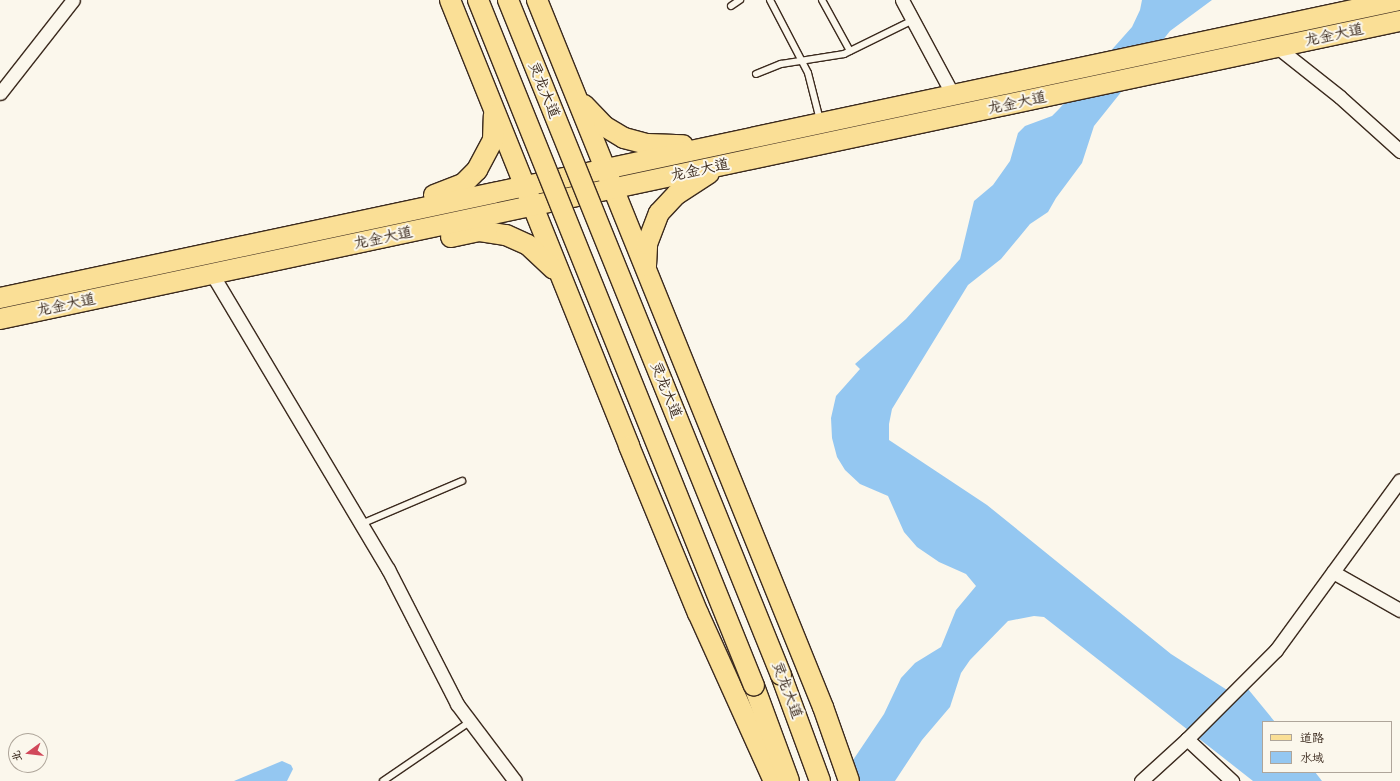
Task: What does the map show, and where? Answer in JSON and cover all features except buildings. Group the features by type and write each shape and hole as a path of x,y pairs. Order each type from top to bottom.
{"main road":[{"path":"450,0 698,613 774,781"},
{"name":"灵龙大道","path":"478,0 754,686 789,781"},
{"name":"灵龙大道","path":"508,0 781,675 820,781"},
{"path":"537,0 828,720 849,781"},
{"name":"龙金大道","path":"0,298 1400,0"},
{"name":"龙金大道","path":"0,319 1400,21"},
{"path":"570,83 595,118 624,138 647,144 718,145"},
{"path":"296,235 335,217 447,192 463,184 477,170 489,151 494,120 490,100"},
{"path":"648,274 647,244 659,213 665,205 689,185 724,165"},
{"path":"308,254 362,252 480,231 493,232 528,245 562,278"}],"street":[{"path":"0,93 73,0"},
{"path":"902,0 954,95"},
{"path":"1277,47 1340,97 1400,151"},
{"path":"212,274 388,569 457,704 515,781"},
{"path":"1141,781 1187,739 1290,633 1400,480"},
{"path":"1333,572 1400,610"},
{"path":"1187,739 1232,781"}],"lane":[{"path":"731,6 740,0"},
{"path":"770,0 802,61 821,123"},
{"path":"822,0 850,51"},
{"path":"756,74 781,64 850,51 913,20"},
{"path":"361,524 462,481"},
{"path":"383,781 471,721"}],"water":[{"path":"1142,0 1212,0 1170,31 1094,126 1082,163 1056,198 1048,212 1030,224 1001,259 968,285 892,409 889,424 889,440 987,505 1171,654 1238,697 1248,689 1274,721 1262,721 1262,773 1316,773 1322,781 1253,781 1044,617 1034,616 1008,621 970,660 961,673 950,707 922,740 895,781 839,781 884,714 901,678 915,663 941,647 956,610 976,586 966,574 939,562 917,547 904,532 888,496 860,484 845,470 837,457 832,438 831,418 836,396 860,369 855,364 906,319 960,259 974,201 993,185 1010,161 1018,133 1025,126 1052,116 1059,109 1132,27 1140,10"},
{"path":"282,761 291,765 293,769 287,781 234,781"}]}
